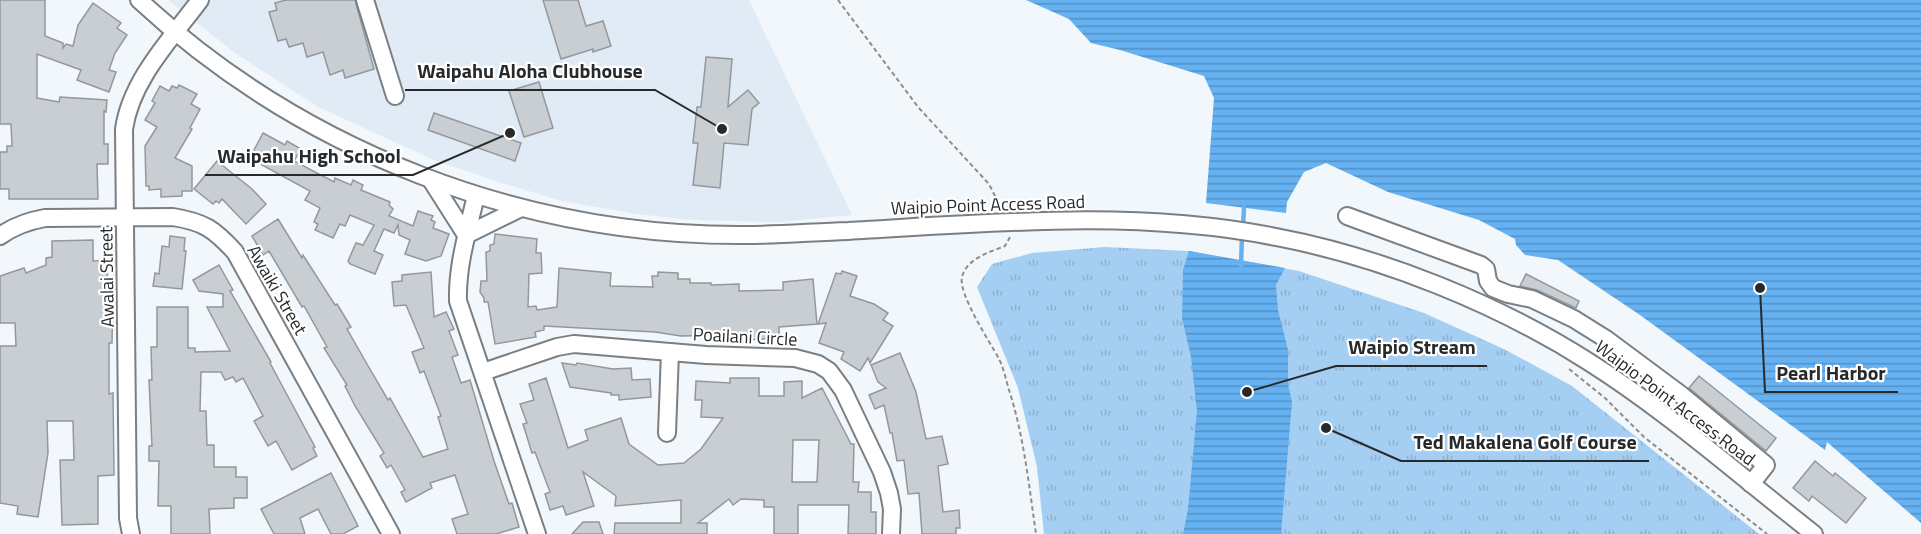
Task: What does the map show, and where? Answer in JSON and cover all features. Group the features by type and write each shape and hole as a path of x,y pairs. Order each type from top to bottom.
{"street":[{"name":"Waipio Point Access Road","path":"139,0 175,33 229,74 280,107 379,159 431,180 521,208 609,225 679,233 747,236 1108,219 1188,225 1278,237 1369,261 1456,293 1544,334 1637,394 1814,534"},
{"name":"Awalai Street","path":"131,534 128,518 124,129 126,111 141,79 200,0"},
{"path":"365,0 395,96"},
{"path":"431,180 466,235"},
{"path":"476,195 460,260 457,281 458,301 537,534"},
{"path":"466,235 521,208"},
{"path":"1347,216 1481,265 1486,269 1488,281 1493,288 1532,299 1574,319 1606,339 1680,394 1766,465 1751,484"},
{"name":"Awaiki Street","path":"0,235 28,221 45,218 173,217 191,219 215,231 235,252 392,534"},
{"path":"1590,363 1606,339"},
{"name":"Poailani Circle","path":"483,372 557,346 574,344 670,352 795,358 818,364 829,371 843,390 882,472 890,493 891,534"},
{"path":"667,433 670,352"}],"path":[{"path":"838,0 918,107 989,184 1008,222 1010,236 1005,246 979,256 962,276 962,286 968,303 1000,362 1015,410 1036,534"},
{"path":"1568,369 1605,398 1644,437 1767,534"}],"shaded area":[{"path":"168,0 749,0 852,215 778,222 692,220 637,214 562,201 502,183 434,160 318,107 235,53"}],"green space":[{"path":"1105,247 1189,251 1299,271 1424,313 1506,350 1572,386 1759,534 1044,534 1037,467 1018,388 977,287 992,264 1032,253"}],"water":[{"path":"1026,0 1921,0 1921,523 1827,442 1825,450 1640,315 1558,260 1525,255 1516,245 1515,239 1479,220 1388,192 1326,163 1304,172 1287,202 1286,213 1206,203 1214,98 1204,76 1091,43 1069,19"},
{"path":"1189,251 1285,268 1276,285 1278,310 1288,350 1288,384 1292,402 1281,534 1183,534 1188,509 1197,411 1191,357 1182,318 1183,270"}],"building":[{"path":"0,0 45,0 45,36 63,43 63,48 66,44 73,46 78,25 93,3 121,23 117,28 127,35 115,53 109,70 116,72 109,92 77,80 81,70 37,54 37,98 59,102 60,97 107,100 106,112 104,111 104,144 108,144 108,164 97,164 98,199 9,199 9,189 0,189 0,152 7,152 7,146 12,146 11,124 0,124"},
{"path":"286,0 355,0 374,69 345,78 343,70 330,75 323,52 307,57 303,43 289,47 286,39 278,41 269,12 277,10 275,3"},
{"path":"543,0 578,0 586,26 603,21 611,46 561,59"},
{"path":"706,57 732,59 728,107 748,90 759,103 752,109 748,145 724,143 720,188 693,185 698,143 693,143 697,107 701,107"},
{"path":"539,82 553,128 524,137 509,91"},
{"path":"179,85 197,94 191,104 200,109 190,128 192,129 175,158 192,166 192,191 182,191 182,196 161,197 161,189 149,190 149,186 146,186 145,146 157,127 145,120 155,103 152,101 160,86 169,91 172,86 177,88"},
{"path":"434,113 521,143 515,161 428,130"},
{"path":"263,133 285,145 287,141 301,149 294,161 334,182 335,178 351,185 353,180 363,185 361,190 390,202 389,205 393,209 389,216 413,226 418,211 433,216 431,220 435,222 433,228 449,234 441,256 426,261 405,254 410,240 399,235 398,225 394,233 384,229 374,251 383,255 375,274 350,264 348,261 356,243 363,245 374,225 350,215 345,226 340,224 333,238 315,230 318,224 314,222 320,208 305,200 310,191 262,165 254,150"},
{"path":"217,161 252,189 266,204 246,224 222,199 219,203 216,201 213,204 194,189"},
{"path":"278,219 302,258 303,255 335,305 337,304 351,327 347,329 423,457 448,449 438,417 441,416 424,371 420,373 412,352 424,348 406,305 394,306 392,282 402,281 402,275 431,272 434,317 446,312 454,329 449,331 458,355 452,357 461,383 470,380 494,461 509,504 512,503 519,527 496,534 457,534 452,519 468,514 455,475 430,483 432,488 406,502 401,492 405,490 391,465 387,468 380,456 384,453 355,406 345,386 347,385 324,348 327,347 304,306 302,307 269,251 263,255 252,236"},
{"path":"495,234 537,239 536,253 541,253 542,273 529,274 528,307 536,306 537,310 557,307 559,268 611,273 610,286 653,287 652,276 658,276 658,272 678,273 678,279 690,279 690,283 739,284 739,291 783,290 783,282 813,279 817,324 779,327 779,338 730,341 730,335 681,336 655,332 544,326 544,330 535,332 536,337 495,344 488,302 484,302 480,292 481,281 487,281 486,252 490,251 490,245 494,244"},
{"path":"170,236 185,238 182,289 153,286 155,273 159,274 162,246 169,247"},
{"path":"93,240 93,261 107,260 108,294 113,294 112,343 109,343 109,394 113,393 114,475 98,476 98,524 62,525 60,460 74,460 73,421 47,421 48,453 38,517 17,514 18,506 0,503 0,346 16,346 15,323 0,323 0,276 24,268 26,273 46,265 46,258 52,257 52,241"},
{"path":"219,265 233,290 230,291 271,362 315,447 313,448 317,456 292,470 276,441 268,446 254,421 263,416 243,378 236,382 233,377 225,380 221,372 201,372 200,411 206,411 207,445 214,445 214,467 236,467 236,477 247,477 247,498 234,498 234,508 209,509 210,534 171,534 171,506 158,506 159,461 149,461 149,446 152,446 149,380 152,380 151,347 157,347 157,307 188,307 188,348 195,348 195,352 230,351 207,307 223,307 223,294 199,291 193,280"},
{"path":"842,271 857,276 850,296 874,304 888,313 883,320 893,326 870,363 868,358 860,371 841,359 844,352 819,343 826,323 818,324 836,273 841,274"},
{"path":"1526,274 1579,301 1576,308 1537,290 1520,286"},
{"path":"900,353 916,392 926,439 942,436 948,464 938,466 943,512 959,510 960,528 956,528 956,534 922,534 919,493 908,494 904,460 897,461 884,405 875,409 869,395 886,388 878,382 871,365"},
{"path":"562,363 613,369 631,368 632,380 650,379 651,397 619,400 619,395 570,387"},
{"path":"1699,376 1776,438 1766,451 1689,388"},
{"path":"546,378 568,448 588,440 585,430 621,418 629,444 658,465 684,463 701,449 723,418 701,417 702,400 695,400 696,381 730,383 730,378 759,378 759,396 784,396 784,382 802,381 802,398 822,388 851,444 854,444 853,482 859,482 858,492 871,492 871,512 876,512 876,534 848,534 849,505 798,505 798,534 774,534 774,507 764,507 764,500 741,499 733,505 729,499 698,523 707,523 707,534 614,534 615,523 681,523 681,500 615,506 616,496 583,472 594,506 566,515 563,506 550,510 545,494 550,492 535,452 532,453 523,424 527,423 520,404 534,400 529,384","holes":["793,440 819,440 817,482 792,482"]},
{"path":"1815,461 1833,476 1835,473 1866,498 1846,523 1812,496 1809,501 1793,488"},
{"path":"331,473 358,526 343,534 331,534 318,509 300,518 305,534 274,534 261,509"},
{"path":"583,522 599,522 603,534 572,534"}],"waterway":[{"path":"1243,227 1244,207"},
{"path":"1241,266 1242,235"}],"place":[{"name":"Waipahu Aloha Clubhouse","path":"722,129"},
{"name":"Waipahu High School","path":"510,133"},
{"name":"Pearl Harbor","path":"1760,288"},
{"name":"Waipio Stream","path":"1247,392"},
{"name":"Ted Makalena Golf Course","path":"1326,428"}]}
